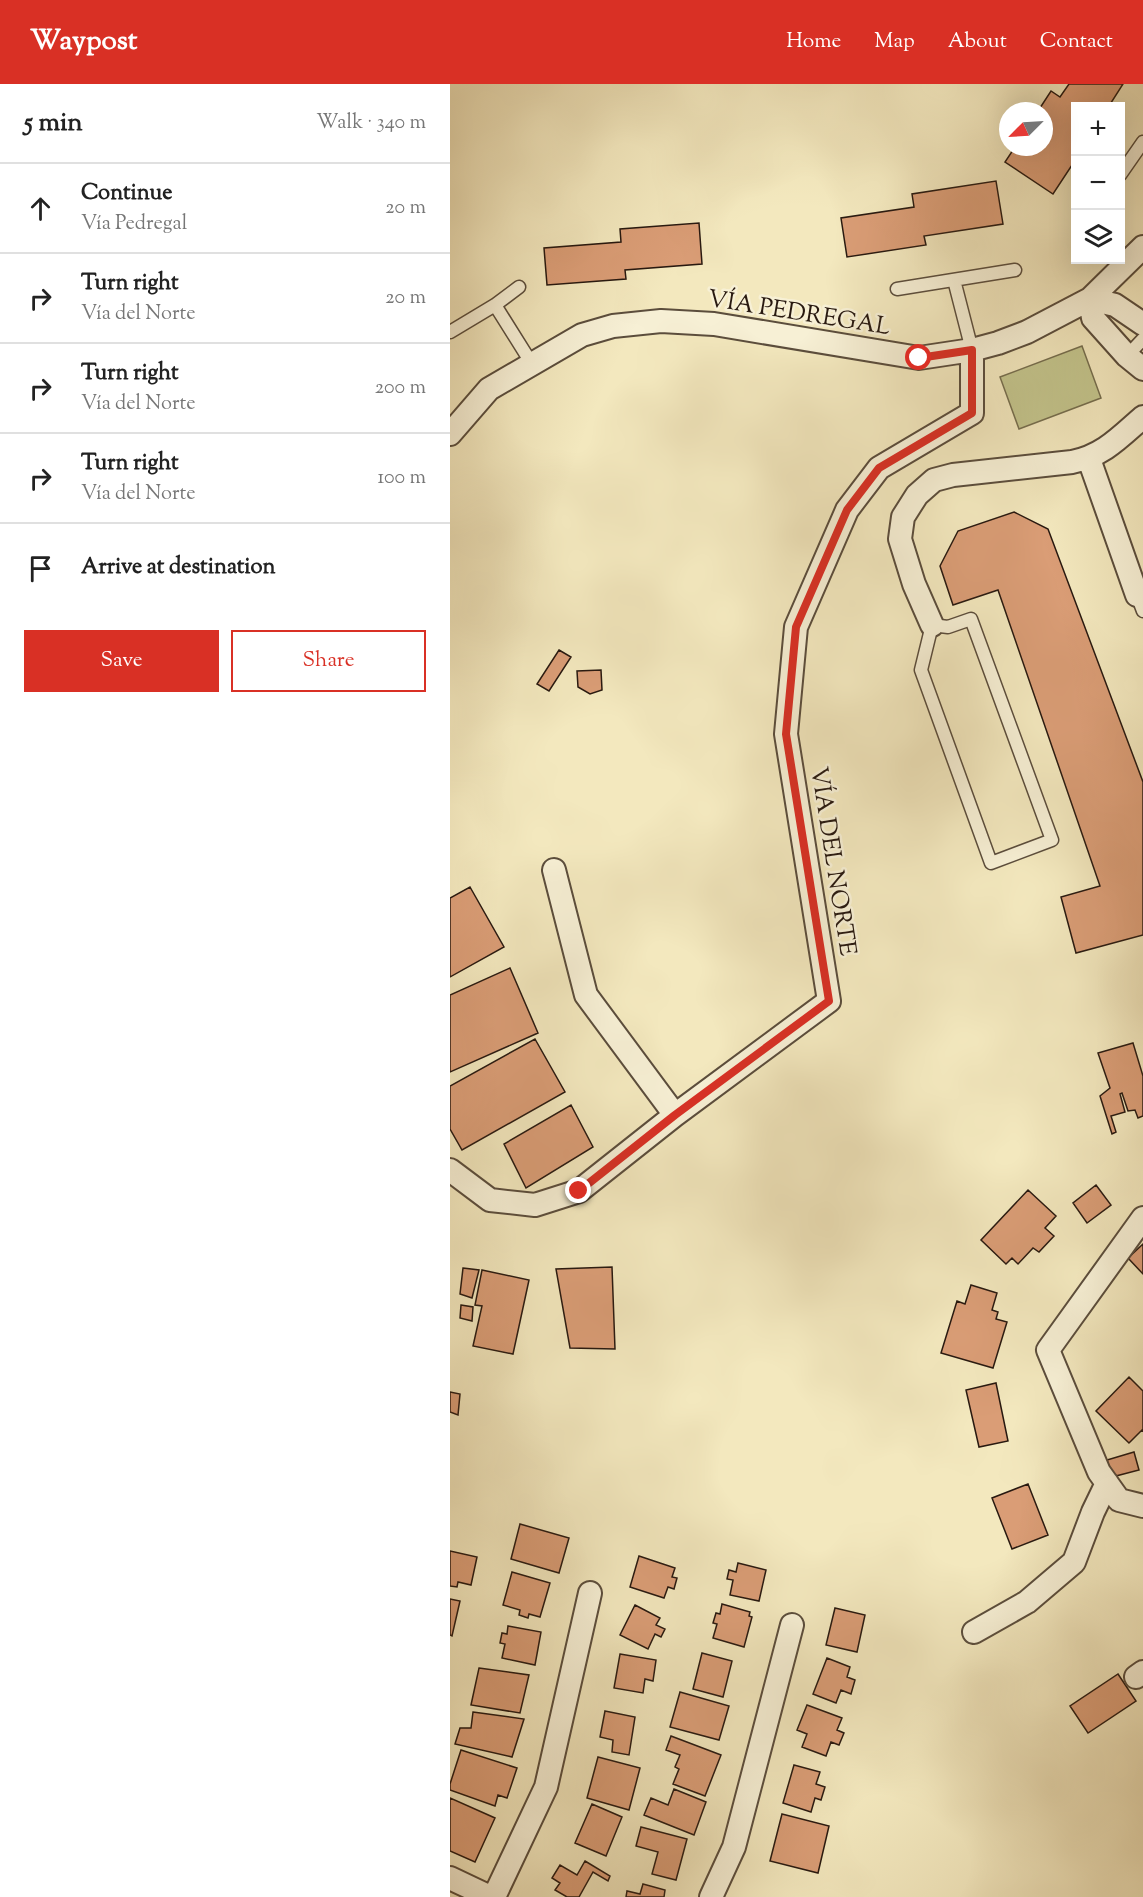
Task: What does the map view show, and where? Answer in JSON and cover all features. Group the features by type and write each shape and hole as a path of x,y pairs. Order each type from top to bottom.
{"street":[{"name":"VÍA PEDREGAL","path":"450,434 489,388 582,335 613,326 662,321 714,324 919,358 972,350 1027,332 1090,299 1143,247"},
{"path":"1135,363 1094,318 1090,299 1115,305 1143,324"},
{"name":"VÍA DEL NORTE","path":"450,1170 489,1200 535,1206 579,1191 675,1115 829,1001 786,734 796,627 847,510 879,468 972,413 972,350"},
{"path":"932,625 914,584 900,539 903,517 917,495 934,480 953,475 1089,459 1108,447 1143,417"},
{"path":"1089,459 1141,599"},
{"path":"554,870 586,995 675,1115"},
{"path":"1143,1218 1048,1350 1099,1472 1119,1500 1143,1506"},
{"path":"974,1632 1027,1602 1074,1562 1107,1483"},
{"path":"450,1878 492,1897 546,1787 591,1593"},
{"path":"711,1897 734,1847 792,1625"}],"lane":[{"path":"1125,168 1143,142"},
{"path":"897,289 1015,270"},
{"path":"954,280 972,350"},
{"path":"450,332 495,305 519,287"},
{"path":"495,305 532,364"},
{"path":"1135,363 1143,339"},
{"path":"971,619 1052,840 991,862 921,670 932,625 948,627 971,619"}],"green space":[{"path":"1082,346 1101,398 1019,429 1000,377"}],"building":[{"path":"1069,84 1123,84 1112,102 1071,102 1071,167 1053,194 1005,162 1009,156 1053,156 1053,102 1044,102 1051,91 1060,97"},
{"path":"996,181 1003,224 924,236 926,245 847,257 841,218 914,207 912,194"},
{"path":"699,223 702,264 625,270 626,279 547,285 544,248 621,242 620,229"},
{"path":"1014,512 1048,529 1143,782 1143,935 1076,953 1061,897 1100,886 998,590 953,605 940,566 958,531"},
{"path":"559,650 571,657 549,691 537,684"},
{"path":"601,670 602,690 590,694 578,687 577,671"},
{"path":"470,887 504,947 450,977 450,898"},
{"path":"510,968 538,1033 450,1072 450,995"},
{"path":"535,1039 565,1092 462,1150 450,1129 450,1086"},
{"path":"1133,1043 1143,1076 1143,1116 1138,1118 1135,1110 1128,1111 1122,1093 1120,1094 1125,1112 1111,1116 1116,1132 1112,1134 1100,1096 1110,1088 1098,1053"},
{"path":"571,1105 593,1147 526,1188 504,1144"},
{"path":"1096,1185 1111,1205 1087,1223 1073,1203"},
{"path":"1028,1190 1056,1216 1045,1228 1054,1236 1039,1252 1033,1248 1018,1264 1012,1258 1006,1264 981,1240"},
{"path":"1143,1244 1143,1274 1128,1258"},
{"path":"612,1267 615,1349 570,1348 556,1269"},
{"path":"463,1268 479,1270 472,1298 460,1294"},
{"path":"482,1270 529,1280 513,1354 473,1346 482,1306 475,1305"},
{"path":"971,1285 997,1293 992,1310 998,1312 996,1319 1007,1322 993,1368 941,1353 957,1301 965,1304"},
{"path":"461,1305 473,1307 472,1321 460,1318"},
{"path":"1129,1377 1143,1391 1143,1431 1129,1443 1096,1411"},
{"path":"996,1383 1008,1441 979,1447 966,1390"},
{"path":"450,1392 460,1394 458,1415 450,1412"},
{"path":"1134,1452 1139,1470 1112,1477 1107,1460"},
{"path":"1028,1484 1048,1535 1012,1549 992,1498"},
{"path":"520,1524 569,1538 559,1573 511,1559"},
{"path":"450,1551 477,1557 471,1585 458,1582 457,1587 450,1586"},
{"path":"639,1556 675,1568 672,1577 677,1578 674,1589 668,1587 664,1598 630,1587"},
{"path":"738,1563 766,1570 759,1601 730,1595 733,1580 727,1579 729,1570 736,1572"},
{"path":"512,1572 550,1583 540,1617 529,1614 528,1618 519,1615 520,1610 503,1605"},
{"path":"450,1599 460,1601 452,1636 450,1635"},
{"path":"722,1604 750,1612 749,1616 752,1617 744,1647 713,1638 717,1624 713,1623 716,1613 720,1614"},
{"path":"635,1605 660,1618 656,1625 665,1629 661,1637 655,1634 648,1649 620,1635"},
{"path":"835,1608 865,1615 857,1652 826,1645"},
{"path":"508,1626 541,1632 535,1665 502,1658 505,1644 500,1643 502,1633 507,1634"},
{"path":"702,1653 732,1661 723,1697 693,1689"},
{"path":"620,1654 656,1660 653,1681 645,1679 643,1693 614,1688"},
{"path":"827,1658 850,1667 847,1677 855,1680 851,1694 841,1690 836,1703 813,1694"},
{"path":"479,1668 529,1675 520,1713 471,1705"},
{"path":"1118,1674 1136,1701 1088,1733 1070,1706"},
{"path":"680,1692 729,1706 719,1740 670,1727"},
{"path":"807,1705 842,1718 837,1730 844,1733 839,1745 831,1742 826,1756 802,1747 807,1734 797,1730"},
{"path":"605,1711 635,1717 629,1755 612,1752 613,1740 600,1737"},
{"path":"473,1712 524,1719 512,1757 455,1744 460,1728 471,1728"},
{"path":"671,1736 721,1755 705,1796 673,1784 679,1769 675,1767 680,1755 666,1750"},
{"path":"461,1750 517,1768 507,1798 498,1795 495,1806 450,1790"},
{"path":"598,1757 640,1768 629,1810 587,1798"},
{"path":"794,1765 820,1772 816,1784 825,1787 821,1800 815,1798 811,1812 783,1803"},
{"path":"674,1789 706,1802 694,1835 644,1815 651,1798 668,1805"},
{"path":"450,1798 495,1818 475,1862 450,1851"},
{"path":"592,1804 622,1817 606,1856 575,1843"},
{"path":"782,1814 829,1826 818,1873 770,1861"},
{"path":"641,1827 687,1839 676,1880 652,1874 658,1852 636,1846"},
{"path":"585,1861 610,1876 608,1881 593,1872 579,1897 567,1897 555,1890 560,1883 552,1878 560,1865 577,1875"},
{"path":"643,1884 665,1890 664,1897 626,1897 627,1891 640,1894"}],"route":[{"path":"579,1191 675,1115 829,1001 786,734 796,627 847,510 879,468 972,413 972,350 919,358"}]}
